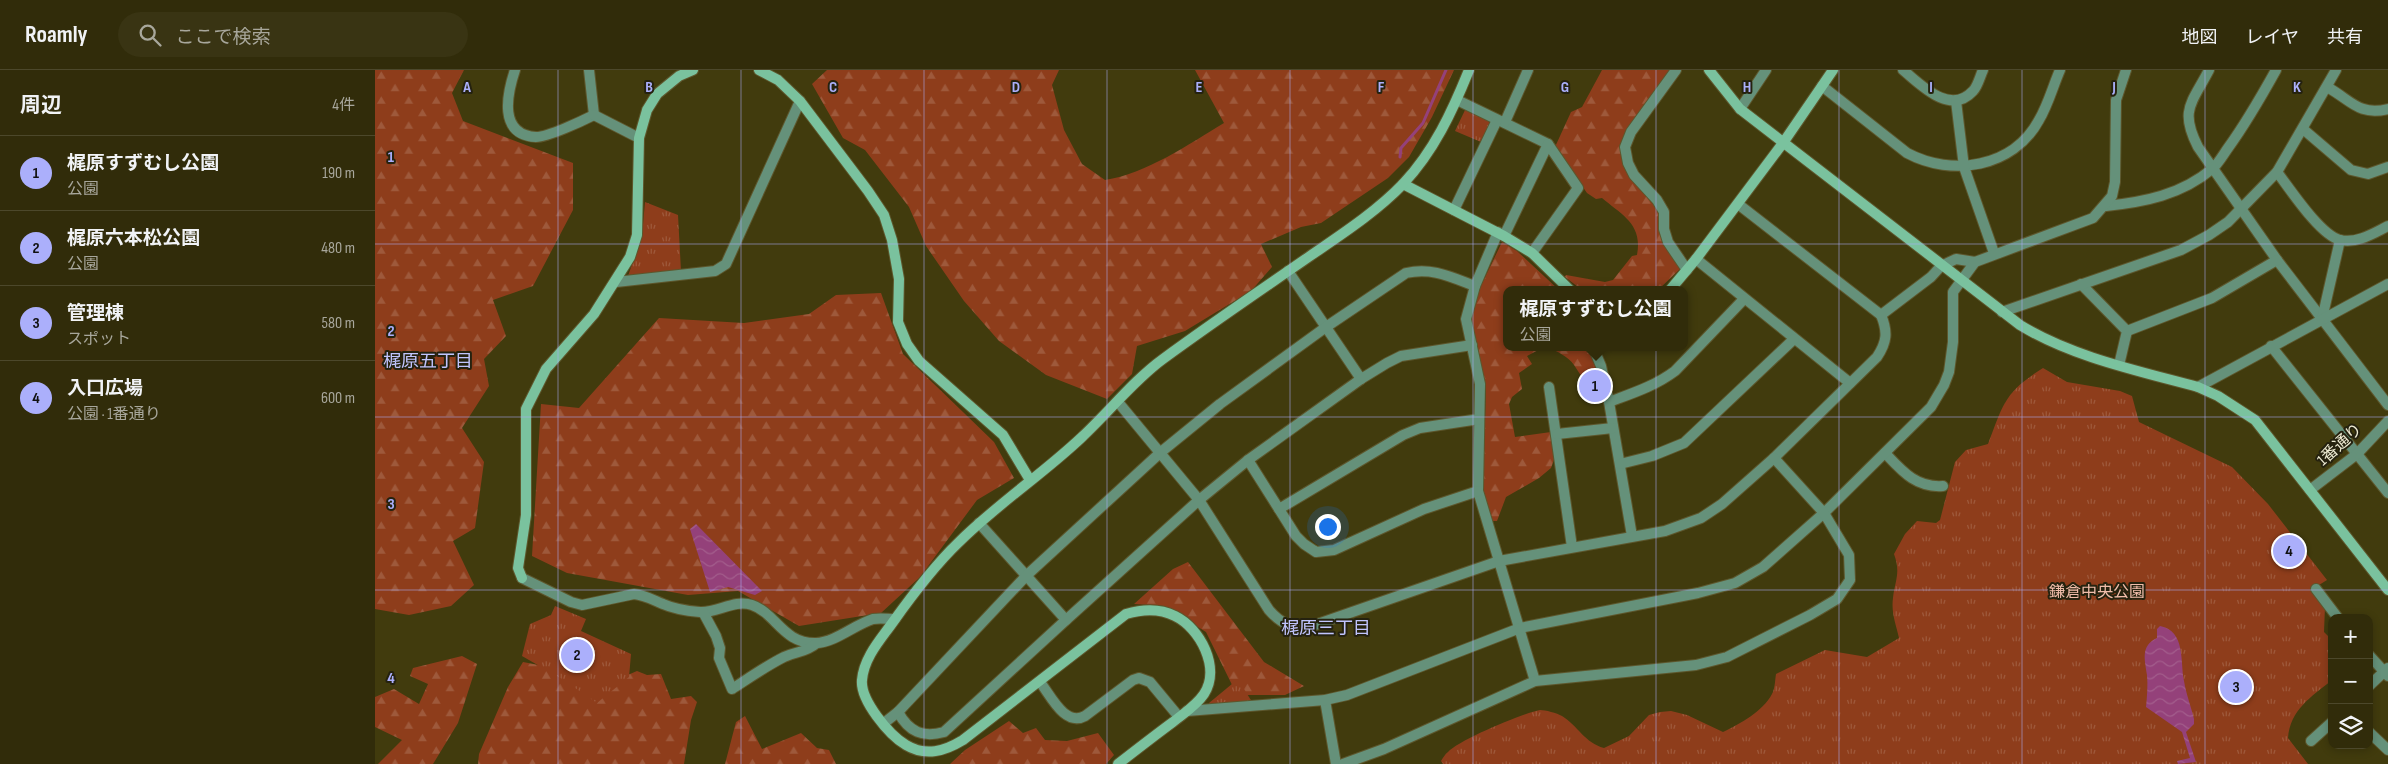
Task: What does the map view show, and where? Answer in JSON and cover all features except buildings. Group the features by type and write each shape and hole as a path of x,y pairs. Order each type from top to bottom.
{"street":[{"path":"515,70 506,107 512,124 522,134 538,137 594,115 639,138"},
{"path":"589,70 594,115"},
{"path":"693,70 679,76 657,94 647,110 639,138 637,235 630,257 616,282 594,314 546,369 526,409 526,508 518,568 522,578 571,602 582,605 634,594 643,595 673,608 703,612 737,603 753,605 765,612 786,634 800,640 817,643"},
{"path":"759,70 778,80 800,101 868,190 884,215 892,240 899,279 898,322 907,344 919,361 1003,435 1030,480"},
{"path":"1118,764 1198,702 1209,685 1209,660 1204,646 1186,623 1175,616 1158,610 1139,610 1121,618 1040,682 949,748 925,752 916,750 899,740 884,724 863,694 862,681 865,666 873,649 931,572 957,543 979,523 1081,438 1160,361 1357,223 1403,184 1432,147 1448,122 1469,70"},
{"path":"1455,210 1528,70"},
{"path":"1676,70 1631,132 1625,147 1628,163 1634,176 1657,200 1664,212 1664,230 1668,242 1687,270"},
{"path":"1709,70 1740,109 1783,144 2002,312 2037,335 2119,365 2198,386 2218,396 2255,420 2388,590"},
{"path":"1740,109 1766,70"},
{"path":"1673,286 1783,144 1833,70"},
{"path":"1903,70 1939,98 1956,101 1973,91 1983,70"},
{"path":"1822,86 1907,153 1922,161 1942,166 1964,167 1997,158 2023,141 2039,120 2060,70"},
{"path":"1040,682 1068,717 1077,719 1085,716 1133,680 1143,678 1150,682 1183,714 1325,700 1347,695 1520,628 1725,587 1763,567 1824,512 1931,407 1945,385 1952,350 1953,292 1975,262 1994,253 2093,218 2105,206 2112,196 2115,182 2116,100 2126,70"},
{"path":"2209,70 2188,110 2189,128 2213,168 2277,260 2388,405"},
{"path":"2105,206 2135,203 2166,195 2196,180 2213,168 2245,124 2276,70"},
{"path":"2002,312 2181,250 2209,235 2242,209 2277,172 2335,70"},
{"path":"2327,87 2360,110 2376,112 2388,109"},
{"path":"1457,100 1548,144 1579,188 1532,253"},
{"path":"616,282 715,271 726,264 800,101"},
{"path":"1956,101 1964,167 1994,253"},
{"path":"2303,129 2351,170 2368,174 2388,167"},
{"path":"1535,681 1478,491 1479,384 1467,319 1475,286 1548,144"},
{"path":"2277,172 2317,222 2327,232 2340,240 2366,237 2388,226"},
{"path":"1403,184 1501,234 1532,253 1566,286"},
{"path":"1118,402 1199,500 1269,610 1277,620 1292,628 1312,626 1499,561 1665,531 1701,518 1722,504 1877,358 1883,348 1887,334 1881,315 1738,204"},
{"path":"2322,319 2340,240"},
{"path":"1696,259 1850,383"},
{"path":"1881,315 1931,277 1941,266 1956,259 1975,262"},
{"path":"2127,331 2211,298 2277,260"},
{"path":"884,724 898,712 1027,575 1161,452 1220,404 1326,327 1407,273 1419,270 1437,272 1475,286"},
{"path":"1288,271 1361,379"},
{"path":"2081,284 2127,331"},
{"path":"2198,386 2388,284"},
{"path":"1609,402 1648,388 1665,378 1744,299"},
{"path":"2119,365 2127,331"},
{"path":"1620,464 1652,456 1684,442 1795,339"},
{"path":"898,712 903,722 918,734 932,736 944,732 1199,500 1248,460 1361,379 1401,356 1473,345"},
{"path":"2271,346 2388,493"},
{"path":"1595,351 1601,366 1609,402 1632,536"},
{"path":"1549,387 1572,547"},
{"path":"1279,509 1403,435 1420,428 1479,420"},
{"name":"1番通り","path":"2310,490 2357,454 2388,421"},
{"path":"1557,434 1613,428"},
{"path":"1885,453 1908,477 1932,486 1943,486"},
{"path":"1343,764 1383,749 1535,681 1696,665 1735,654 1810,615 1837,598 1845,590 1851,571 1849,555 1824,512 1773,458"},
{"path":"1248,460 1304,544 1316,552 1333,550 1424,509 1478,491"},
{"path":"979,523 1066,620"},
{"path":"2316,589 2335,614"},
{"path":"703,612 716,636 720,648 719,658 732,689 787,656 804,652 817,643 833,638 874,619 895,619"},
{"path":"2373,659 2387,672 2373,683"},
{"path":"1325,700 1336,764"},
{"path":"2311,741 2328,726"},
{"path":"2373,736 2388,750"}],"green space":[{"path":"375,70 464,70 452,93 463,121 573,163 573,210 533,286 493,300 506,336 484,359 489,386 462,428 484,462 475,528 453,541 474,585 451,606 409,615 375,609"},
{"path":"827,70 1059,70 1052,85 1064,130 1082,164 1105,180 1136,172 1151,165 1182,149 1224,123 1195,70 1454,70 1432,117 1409,157 1388,178 1321,223 1301,227 1261,244 1272,267 1251,291 1185,331 1137,346 1132,374 1107,399 1046,375 999,341 964,301 926,246 909,207 865,150 843,138 812,84"},
{"path":"1602,70 1670,70 1622,146 1659,209 1680,265 1680,269 1662,286 1577,286 1565,277 1566,275 1605,282 1613,280 1632,256 1637,255 1637,235 1629,221 1602,198 1596,199 1587,193 1555,147 1571,112 1582,107"},
{"path":"1466,108 1488,119 1490,124 1481,142 1455,131"},
{"path":"645,202 678,215 681,271 628,276 642,236"},
{"path":"1502,242 1517,251 1555,286 1503,286 1503,351 1536,351 1527,356 1532,364 1519,373 1522,389 1512,397 1509,404 1515,437 1551,432 1556,454 1551,468 1539,478 1506,497 1497,521 1492,521 1484,494 1486,391 1471,316 1474,300"},
{"path":"881,293 903,354 994,442 1014,478 977,500 920,577 881,613 799,626 738,591 688,595 567,573 532,556 541,404 579,408 659,318 744,323 809,314 836,295"},
{"path":"1556,351 1592,351 1597,374 1590,382 1562,354"},
{"path":"1597,363 1604,398 1594,402 1585,373"},
{"name":"鎌倉中央公園","path":"2043,368 2067,382 2120,391 2132,396 2139,422 2232,467 2268,504 2327,580 2319,585 2325,606 2324,632 2328,636 2328,683 2309,698 2297,712 2288,738 2308,764 1443,764 1441,761 1454,747 1477,734 1506,721 1540,710 1562,716 1597,746 1604,748 1629,736 1649,715 1660,712 1671,711 1687,715 1723,732 1744,721 1763,706 1773,692 1776,674 1825,650 1867,657 1899,638 1893,609 1897,572 1894,554 1905,534 1917,521 1936,523 1940,520 1955,462 1966,450 1988,444 2007,399 2030,376"},
{"path":"1188,562 1264,662 1304,686 1285,695 1237,695 1206,632 1164,606 1134,604 1173,569"},
{"path":"555,606 586,619 581,631 631,654 629,677 597,703 562,679 522,656 530,624 551,615"},
{"path":"462,656 477,664 458,723 433,764 378,764 402,740 375,727 375,697 394,689 419,704 428,684 410,676 413,668"},
{"path":"523,662 616,680 637,671 647,675 661,674 671,699 691,696 697,702 691,720 684,764 478,764 479,754 508,687"},
{"path":"1238,679 1252,702 1209,705 1209,703"},
{"path":"745,716 762,749 801,733 817,748 829,750 836,764 725,764 736,722"},
{"path":"1009,721 1023,733 1036,728 1045,740 1067,741 1098,733 1114,755 1106,764 950,764 965,750"}],"water":[{"path":"696,524 762,591 755,595 728,587 710,592 690,529"},
{"path":"2160,626 2174,634 2180,648 2185,686 2194,719 2194,724 2186,732 2196,762 2178,764 2177,761 2190,758 2182,732 2146,707 2147,675 2145,654 2148,645 2157,638 2157,629"}],"waterway":[{"path":"1400,157 1401,148 1423,123 1446,70"}],"place":[{"name":"梶原すずむし公園","path":"1595,386"},
{"name":"入口広場","path":"2289,551"},
{"name":"梶原六本松公園","path":"577,655"},
{"name":"管理棟","path":"2236,687"}],"district":[{"name":"梶原五丁目","path":"428,361"},
{"name":"梶原三丁目","path":"1326,628"}]}
